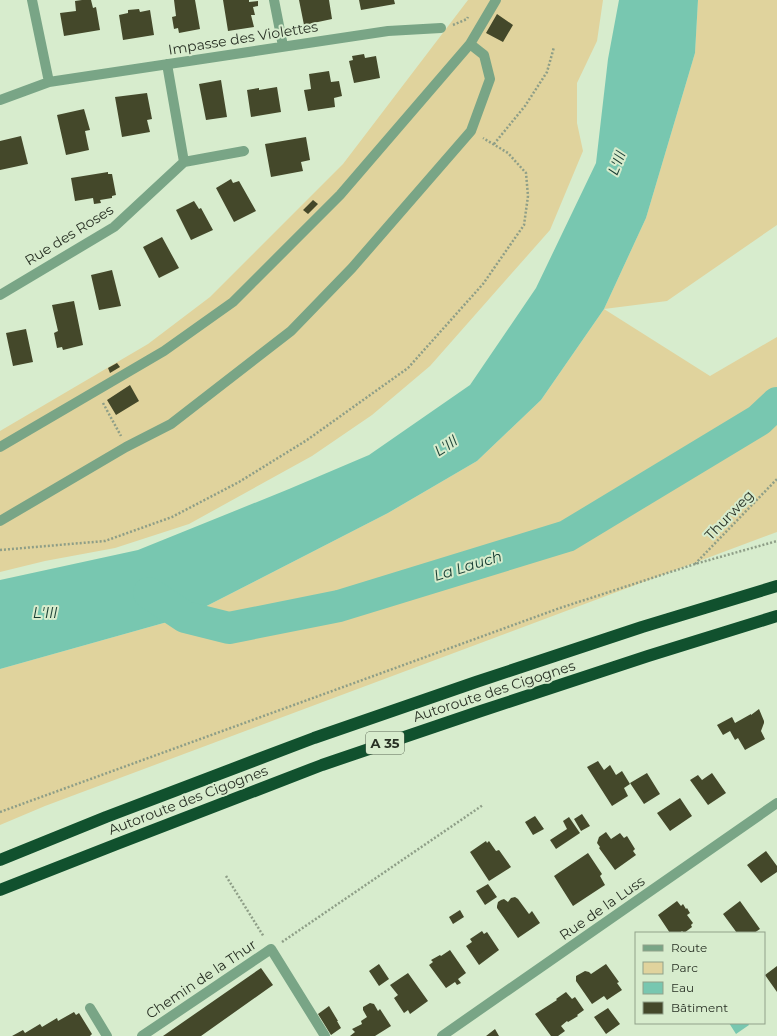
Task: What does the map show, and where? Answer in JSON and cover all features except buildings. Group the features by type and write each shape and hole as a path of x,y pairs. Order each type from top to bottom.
{"highway":[{"name":"Autoroute des Cigognes","path":"0,860 106,817 314,738 642,627 777,586"},
{"name":"Autoroute des Cigognes","path":"0,890 322,765 648,656 777,616"}],"street":[{"path":"32,0 49,82"},
{"path":"274,0 283,46"},
{"path":"0,447 164,351 233,302 340,195 470,44 496,0"},
{"name":"Impasse des Violettes","path":"0,100 49,82 388,31 441,28"},
{"path":"0,521 126,447 171,424 291,331 352,268 471,131 490,79 484,55 470,44"},
{"path":"167,64 184,162 244,151"},
{"name":"Rue des Roses","path":"0,294 114,227 184,162"},
{"name":"Rue de la Luss","path":"442,1036 777,803"},
{"name":"Chemin de la Thur","path":"142,1036 271,949 325,1036"},
{"path":"90,1008 107,1036"}],"path":[{"path":"494,144 525,106 547,72 554,47"},
{"path":"0,550 105,541 172,517 238,482 307,440 408,368 483,284 524,225 528,196 526,172 508,153 471,131"},
{"path":"97,391 112,419"},
{"name":"Thurweg","path":"695,564 777,479"},
{"path":"0,812 560,608 695,564 777,541"},
{"path":"226,876 271,949 483,806"}],"green space":[{"path":"468,0 603,0 597,41 577,83 577,123 583,151 550,230 430,366 372,415 312,456 189,524 115,548 45,561 0,572 0,431 148,344 210,297 343,164"},
{"path":"698,0 777,0 777,225 667,301 604,309 646,218 695,53"},
{"path":"604,309 710,376 777,337 777,532 45,806 0,825 0,669 185,617 388,513 477,461 541,400"}],"water":[{"name":"L'Ill","path":"619,0 698,0 695,53 646,218 604,309 541,400 477,461 388,513 185,617 0,669 0,580 138,550 289,489 369,455 470,385 536,288 596,163 608,59"},
{"path":"730,1024 748,1024 749,1025 736,1034"}],"waterway":[{"name":"La Lauch","path":"149,593 185,617 229,628 339,606 567,536 759,420 777,403"}]}
